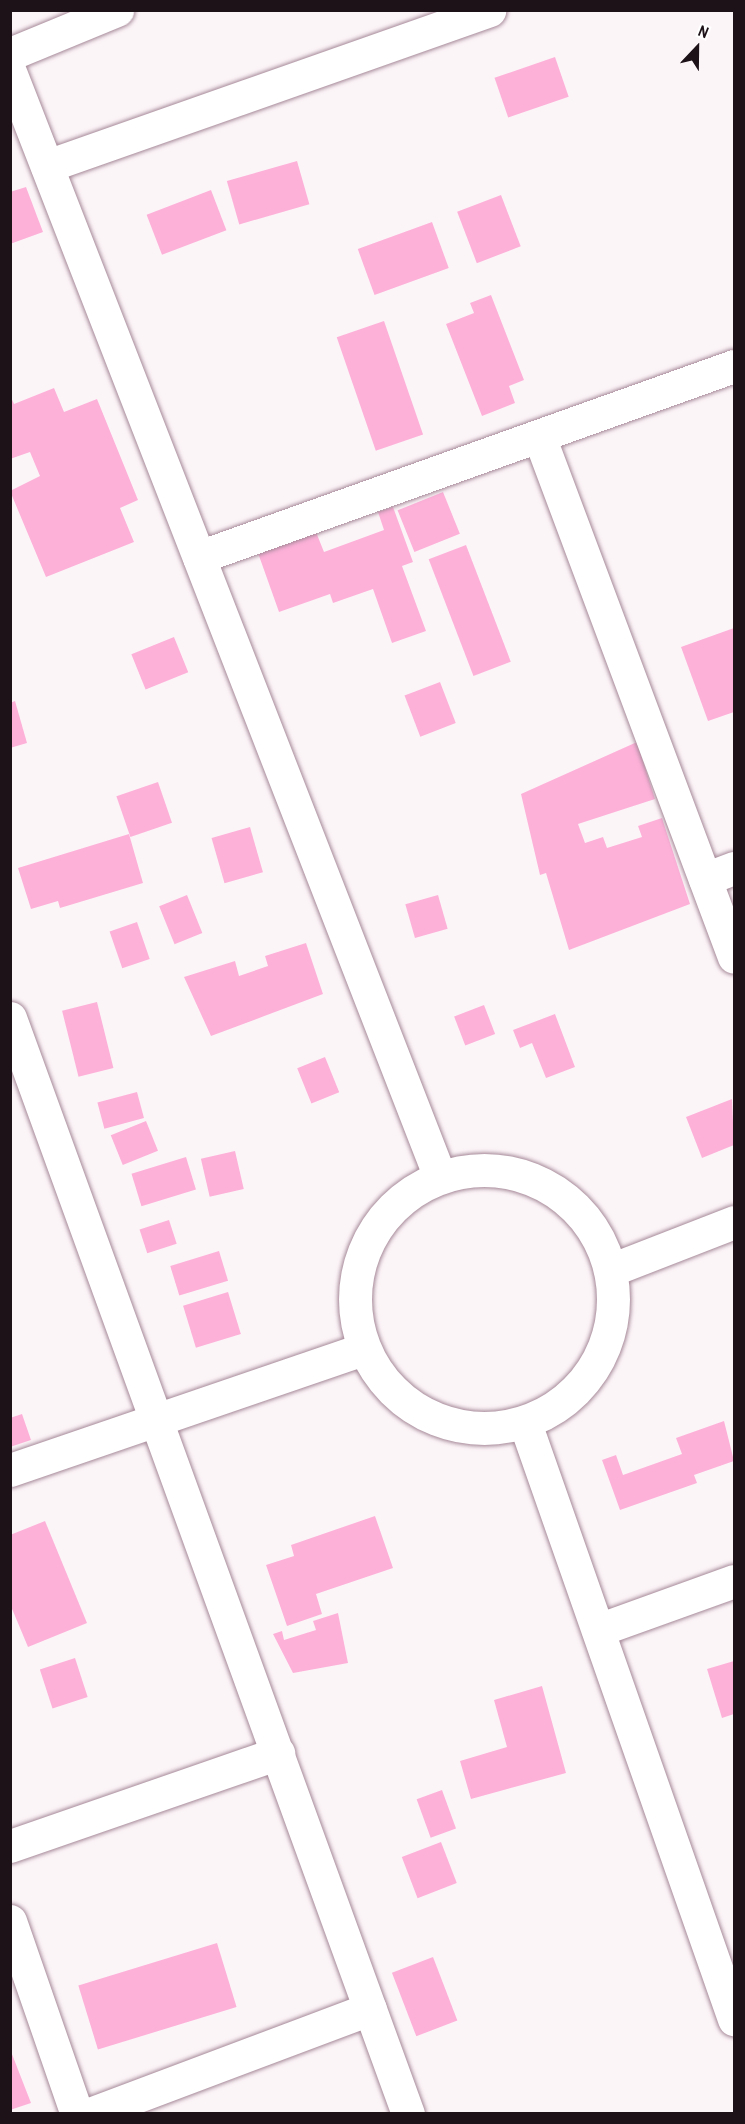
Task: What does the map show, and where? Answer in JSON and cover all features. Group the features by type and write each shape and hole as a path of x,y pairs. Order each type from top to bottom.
{"street":[{"path":"10,54 117,10"},
{"path":"47,166 489,10"},
{"path":"10,72 440,1177"},
{"path":"199,557 735,366"},
{"path":"539,436 720,874 735,957"},
{"path":"10,1018 159,1422 408,2114"},
{"path":"483,1169 526,1176 555,1192 594,1229 611,1269 614,1308 597,1362 560,1406 525,1423 461,1427 430,1417 402,1400 364,1349 354,1308 358,1266 375,1228 403,1197 440,1177 483,1169"},
{"path":"611,1269 735,1222"},
{"path":"10,1470 159,1422 364,1349"},
{"path":"525,1423 735,2019"},
{"path":"598,1630 735,1581"},
{"path":"10,1846 278,1753"},
{"path":"10,1921 77,2114"},
{"path":"90,2114 370,2008"}],"building":[{"path":"555,57 569,97 508,118 494,78"},
{"path":"297,161 309,204 239,224 227,181"},
{"path":"26,187 43,232 10,244 10,192"},
{"path":"211,190 226,230 162,255 147,215"},
{"path":"501,195 521,246 477,263 457,212"},
{"path":"432,222 449,268 375,295 358,249"},
{"path":"491,295 524,380 509,386 515,403 482,416 446,324 474,313 470,303"},
{"path":"384,321 423,434 376,451 337,337"},
{"path":"54,388 64,412 97,399 138,500 120,508 134,542 46,577 10,491 40,476 30,452 10,459 10,395 14,404"},
{"path":"443,492 460,534 414,552 398,510"},
{"path":"393,507 413,562 402,566 426,631 392,643 373,589 333,603 330,594 279,612 258,553 316,532 324,552 384,530 378,512"},
{"path":"466,545 511,662 473,676 429,559"},
{"path":"734,628 734,712 708,721 681,647"},
{"path":"174,637 188,672 146,689 131,654"},
{"path":"440,682 456,723 420,737 405,696"},
{"path":"15,701 27,743 10,748 10,703"},
{"path":"637,742 655,799 578,824 585,843 603,837 607,848 642,837 638,826 662,818 690,904 569,950 546,873 540,875 521,794"},
{"path":"158,782 172,823 130,837 116,796"},
{"path":"250,827 263,872 225,883 212,838"},
{"path":"129,834 143,883 60,908 58,901 31,909 18,868"},
{"path":"187,895 202,933 175,944 159,906"},
{"path":"438,895 448,929 415,938 405,904"},
{"path":"137,922 150,959 122,968 110,931"},
{"path":"306,943 323,994 211,1036 184,977 235,961 239,976 268,966 265,956"},
{"path":"97,1002 113,1068 79,1077 62,1011"},
{"path":"484,1005 495,1034 465,1045 454,1016"},
{"path":"555,1014 575,1067 546,1078 532,1043 520,1048 513,1030"},
{"path":"325,1057 339,1092 311,1103 297,1068"},
{"path":"137,1092 144,1118 104,1129 97,1103"},
{"path":"732,1099 734,1145 702,1158 686,1117"},
{"path":"146,1121 158,1151 123,1165 111,1135"},
{"path":"235,1151 244,1189 210,1197 201,1159"},
{"path":"186,1157 196,1190 141,1206 131,1174"},
{"path":"169,1220 177,1244 147,1253 140,1230"},
{"path":"219,1251 228,1281 179,1296 170,1266"},
{"path":"228,1292 241,1334 196,1348 183,1306"},
{"path":"22,1414 31,1440 10,1447 10,1418"},
{"path":"724,1421 734,1461 694,1475 697,1483 620,1510 602,1460 616,1455 623,1475 682,1454 676,1438"},
{"path":"375,1516 393,1568 316,1594 322,1614 287,1626 266,1565 294,1556 291,1545"},
{"path":"45,1521 87,1623 28,1647 10,1604 10,1535"},
{"path":"338,1613 348,1663 293,1673 273,1634 282,1631 284,1640 316,1630 313,1621"},
{"path":"75,1658 88,1697 52,1708 40,1669"},
{"path":"734,1661 734,1714 722,1718 707,1669"},
{"path":"542,1686 566,1773 471,1799 460,1761 507,1747 494,1700"},
{"path":"442,1790 456,1829 431,1838 417,1799"},
{"path":"441,1842 457,1883 418,1898 402,1857"},
{"path":"217,1943 237,2007 98,2049 78,1985"},
{"path":"433,1957 457,2020 416,2036 392,1973"},
{"path":"10,2049 31,2103 10,2110"}]}
